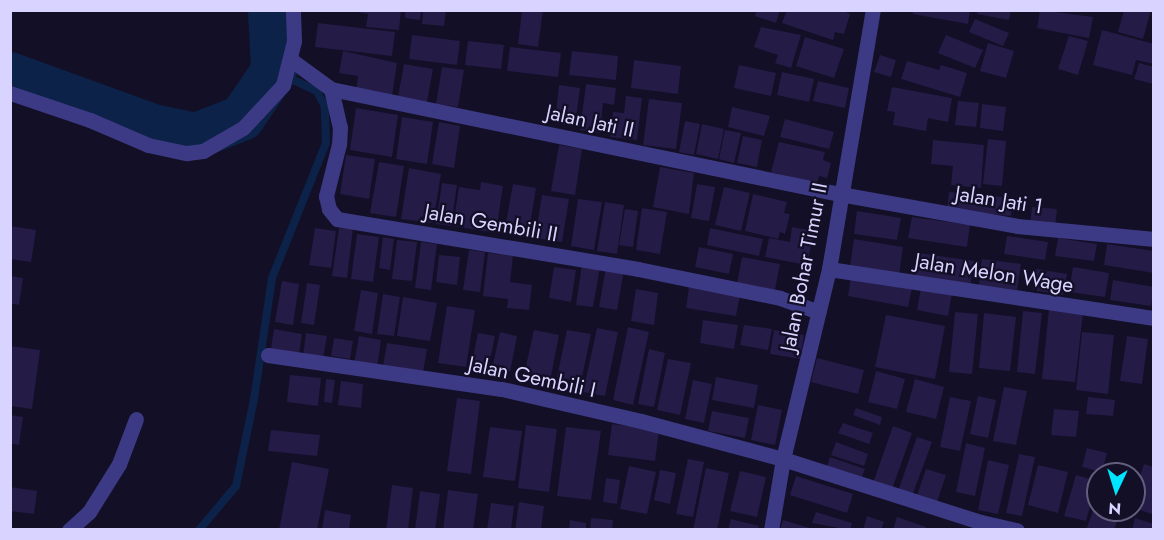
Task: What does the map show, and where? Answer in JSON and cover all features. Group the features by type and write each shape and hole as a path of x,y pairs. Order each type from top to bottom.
{"street":[{"path":"10,93 90,120 147,145 187,153 218,145 243,128 287,72 293,10"},
{"name":"Jalan Bohar Timur II","path":"771,530 783,459 829,269 873,10"},
{"path":"287,72 331,89"},
{"name":"Jalan Jati II","path":"331,89 840,194"},
{"name":"Jalan Gembili II","path":"331,89 339,135 326,196 329,209 337,219 638,269 780,298 819,312"},
{"name":"Jalan Jati 1","path":"840,194 1017,226 1154,239"},
{"name":"Jalan Melon Wage","path":"829,269 1154,318"},
{"name":"Jalan Gembili I","path":"268,355 502,389 783,459 981,522 1017,530"},
{"path":"69,530 89,512 119,464 136,419"}],"building":[{"path":"349,10 401,10 399,30 366,27 368,14"},
{"path":"405,10 421,10 420,20 405,18"},
{"path":"423,10 446,10 444,26 422,24"},
{"path":"522,10 543,10 538,47 518,44"},
{"path":"757,10 780,10 776,23 755,16"},
{"path":"787,10 842,10 850,14 844,34 835,32 833,40 782,23"},
{"path":"913,10 970,10 968,24 913,14"},
{"path":"978,10 1011,10 1009,20 977,14"},
{"path":"1040,10 1093,17 1089,38 1037,28"},
{"path":"1124,10 1151,10 1143,39 1118,32"},
{"path":"975,19 1009,33 1003,46 969,32"},
{"path":"318,23 395,32 392,56 315,47"},
{"path":"761,27 801,35 791,68 775,63 778,55 754,47"},
{"path":"1102,30 1154,44 1154,64 1136,60 1132,75 1093,65"},
{"path":"412,35 460,41 457,65 409,59"},
{"path":"946,35 983,50 975,68 938,53"},
{"path":"1069,36 1088,41 1078,75 1058,69"},
{"path":"805,37 844,49 834,78 796,66"},
{"path":"468,41 504,45 501,69 465,65"},
{"path":"988,43 1014,51 1006,78 980,71"},
{"path":"510,47 561,53 558,77 507,71"},
{"path":"343,51 397,63 392,96 356,91 358,76 339,73"},
{"path":"572,51 618,56 616,80 569,75"},
{"path":"880,55 896,60 891,77 874,72"},
{"path":"634,60 681,66 678,94 631,88"},
{"path":"907,61 939,70 941,65 967,73 960,97 901,79"},
{"path":"1139,63 1154,67 1153,84 1134,79"},
{"path":"404,64 433,69 427,102 398,97"},
{"path":"739,65 776,73 771,96 734,88"},
{"path":"442,67 464,70 458,107 436,104"},
{"path":"782,72 814,79 809,102 777,95"},
{"path":"818,81 849,88 845,108 813,101"},
{"path":"586,84 616,88 614,105 603,103 600,133 580,130"},
{"path":"559,85 580,88 575,126 555,123"},
{"path":"892,87 952,98 948,122 928,118 926,131 893,125 895,112 887,111"},
{"path":"626,96 642,98 637,140 610,137 613,112 624,113"},
{"path":"649,99 682,103 676,149 643,145"},
{"path":"958,101 979,103 976,127 955,125"},
{"path":"982,104 1006,107 1003,131 980,128"},
{"path":"732,107 770,116 764,136 728,127"},
{"path":"356,108 398,115 392,157 350,150"},
{"path":"402,117 433,122 427,164 396,159"},
{"path":"785,119 834,132 829,149 780,137"},
{"path":"685,121 700,124 694,155 679,152"},
{"path":"439,122 460,126 454,168 432,164"},
{"path":"702,124 724,129 718,159 696,154"},
{"path":"725,130 741,133 734,163 719,159"},
{"path":"743,136 762,140 757,167 737,163"},
{"path":"988,139 1006,141 1002,186 983,184"},
{"path":"933,140 984,145 981,188 951,185 953,166 931,164"},
{"path":"779,142 825,152 823,160 831,163 827,178 819,176 817,184 771,172"},
{"path":"559,145 582,149 575,195 551,191"},
{"path":"346,155 375,159 369,199 340,194"},
{"path":"379,162 404,166 396,217 370,213"},
{"path":"660,167 694,173 689,214 653,207"},
{"path":"409,168 441,174 433,223 401,219"},
{"path":"481,182 503,186 496,233 453,226 459,187 480,190"},
{"path":"442,183 457,185 451,226 436,224"},
{"path":"513,184 536,188 528,237 504,234"},
{"path":"697,184 715,187 709,221 691,218"},
{"path":"724,187 750,193 741,231 715,225"},
{"path":"949,192 1013,198 1011,216 947,210"},
{"path":"753,194 787,202 784,213 790,214 785,234 780,232 778,239 745,231"},
{"path":"542,195 569,199 562,242 535,238"},
{"path":"578,199 602,202 594,250 571,246"},
{"path":"605,202 624,205 617,254 597,251"},
{"path":"1032,207 1057,209 1055,227 1030,224"},
{"path":"642,208 667,212 660,254 636,250"},
{"path":"625,209 638,211 633,247 619,245"},
{"path":"857,211 901,218 897,240 854,234"},
{"path":"912,217 970,225 967,247 908,238"},
{"path":"10,226 36,230 31,262 10,259"},
{"path":"792,227 814,231 807,265 765,257 769,238 790,242"},
{"path":"315,228 336,231 331,268 309,265"},
{"path":"339,228 353,229 347,278 332,276"},
{"path":"710,228 763,239 759,256 707,245"},
{"path":"357,234 379,237 373,282 351,279"},
{"path":"1007,236 1048,242 1045,260 1004,254"},
{"path":"383,237 394,239 390,270 379,268"},
{"path":"1058,238 1097,244 1094,261 1055,256"},
{"path":"854,239 903,247 899,275 850,267"},
{"path":"397,240 417,242 412,281 392,279"},
{"path":"421,242 437,244 431,290 415,288"},
{"path":"1107,244 1154,251 1154,273 1104,265"},
{"path":"699,247 733,254 729,274 695,267"},
{"path":"469,250 485,252 480,292 463,290"},
{"path":"488,253 513,256 510,282 532,285 529,310 507,308 508,299 483,296"},
{"path":"918,253 974,261 970,287 915,279"},
{"path":"439,255 460,257 457,285 436,282"},
{"path":"742,257 780,264 775,290 737,283"},
{"path":"982,259 1021,264 1017,291 979,285"},
{"path":"582,264 600,267 593,307 576,305"},
{"path":"554,267 576,270 571,302 549,298"},
{"path":"606,267 624,270 617,310 599,307"},
{"path":"1073,267 1109,273 1105,297 1069,292"},
{"path":"1036,269 1067,274 1063,295 1033,290"},
{"path":"10,276 23,278 19,305 10,303"},
{"path":"851,277 912,288 908,307 848,296"},
{"path":"1113,280 1154,287 1151,306 1110,300"},
{"path":"282,281 299,284 293,325 275,322"},
{"path":"307,283 320,285 314,325 301,323"},
{"path":"689,287 740,295 736,316 686,308"},
{"path":"921,288 952,293 948,316 917,310"},
{"path":"636,289 658,293 654,325 631,321"},
{"path":"361,290 378,293 372,334 354,331"},
{"path":"383,294 400,297 394,336 377,334"},
{"path":"403,297 437,303 430,341 397,336"},
{"path":"447,306 475,310 466,367 438,363"},
{"path":"1049,309 1083,313 1075,382 1042,379"},
{"path":"1023,311 1042,313 1035,374 1017,372"},
{"path":"955,312 978,314 972,374 949,372"},
{"path":"984,313 1016,317 1010,371 979,368"},
{"path":"886,315 945,326 935,379 875,367"},
{"path":"703,320 738,325 734,349 700,343"},
{"path":"744,325 772,329 768,350 740,345"},
{"path":"628,327 649,332 633,405 613,400"},
{"path":"597,328 618,332 605,396 583,392"},
{"path":"274,329 302,334 299,354 271,349"},
{"path":"534,330 559,335 550,381 524,375"},
{"path":"567,330 591,334 581,382 557,377"},
{"path":"774,330 804,335 800,359 770,354"},
{"path":"500,332 517,336 510,372 492,369"},
{"path":"1082,332 1114,335 1108,394 1076,390"},
{"path":"306,333 327,336 323,359 303,356"},
{"path":"478,333 495,336 488,370 471,366"},
{"path":"359,336 381,340 377,368 354,364"},
{"path":"1127,336 1148,339 1142,384 1120,381"},
{"path":"334,338 353,341 350,359 331,356"},
{"path":"387,343 427,349 423,373 383,366"},
{"path":"10,346 40,350 32,409 10,406"},
{"path":"649,349 665,353 654,407 638,404"},
{"path":"817,358 864,370 858,394 811,382"},
{"path":"668,359 691,363 680,415 657,410"},
{"path":"876,371 905,379 897,409 868,402"},
{"path":"290,375 321,378 318,406 287,402"},
{"path":"716,377 758,385 754,408 712,400"},
{"path":"326,379 335,380 332,403 324,402"},
{"path":"915,379 944,387 936,419 906,412"},
{"path":"693,380 712,384 704,423 685,419"},
{"path":"341,381 363,384 361,408 338,405"},
{"path":"1004,387 1027,391 1016,445 993,441"},
{"path":"978,396 996,400 988,438 970,434"},
{"path":"950,397 971,401 960,451 940,447"},
{"path":"1088,397 1115,400 1113,416 1086,414"},
{"path":"457,398 480,401 471,474 447,471"},
{"path":"758,405 782,410 775,445 751,440"},
{"path":"856,408 882,417 880,425 853,415"},
{"path":"1054,409 1079,411 1076,437 1051,435"},
{"path":"712,411 749,418 745,438 708,431"},
{"path":"10,415 23,417 19,445 10,443"},
{"path":"843,423 873,433 869,444 838,433"},
{"path":"612,424 659,430 655,461 608,455"},
{"path":"526,425 557,429 549,492 518,488"},
{"path":"893,426 912,433 891,492 872,486"},
{"path":"490,427 522,431 515,481 483,477"},
{"path":"566,427 601,431 591,500 557,496"},
{"path":"271,430 320,435 317,456 268,451"},
{"path":"917,437 932,442 912,496 898,491"},
{"path":"836,442 868,454 864,466 831,455"},
{"path":"966,443 985,448 975,496 956,492"},
{"path":"1087,448 1107,453 1105,462 1086,462 1086,468 1082,467"},
{"path":"1019,454 1035,457 1022,516 1006,513"},
{"path":"830,457 865,469 860,482 826,470"},
{"path":"688,459 704,462 693,517 676,514"},
{"path":"988,460 1009,465 998,514 978,510"},
{"path":"292,462 329,469 317,530 279,530"},
{"path":"1038,465 1068,472 1058,513 1028,505"},
{"path":"1146,465 1154,467 1152,514 1146,512"},
{"path":"629,466 656,472 647,514 620,509"},
{"path":"706,468 729,473 717,530 693,530"},
{"path":"926,469 946,475 936,505 916,498"},
{"path":"660,470 676,473 670,504 654,500"},
{"path":"740,471 766,477 757,517 730,511"},
{"path":"1076,475 1086,478 1086,521 1064,516"},
{"path":"796,476 853,494 847,513 790,495"},
{"path":"606,478 620,480 617,504 603,502"},
{"path":"392,485 413,488 408,530 386,530"},
{"path":"10,487 37,491 34,514 10,511"},
{"path":"448,490 478,494 473,530 443,530"},
{"path":"420,491 440,494 435,530 415,530"},
{"path":"519,502 544,506 541,530 515,530"},
{"path":"491,503 514,506 511,530 487,530"},
{"path":"325,510 351,515 349,530 322,530"},
{"path":"816,512 852,523 850,530 812,523"},
{"path":"867,516 884,522 881,530 863,530"},
{"path":"897,517 926,527 926,530 893,530"},
{"path":"591,518 613,520 612,530 590,530"},
{"path":"731,519 759,526 758,530 728,530"},
{"path":"570,520 586,523 586,530 569,530"},
{"path":"783,520 813,529 813,530 780,530"},
{"path":"1089,522 1117,522 1114,530 1086,530"},
{"path":"1134,522 1154,524 1154,530 1132,530"}],"waterway":[{"path":"10,75 153,127 196,136 242,118 274,71 271,10"},
{"path":"199,530 236,486 254,399 272,278 326,143 325,107 317,91 274,71"}]}
